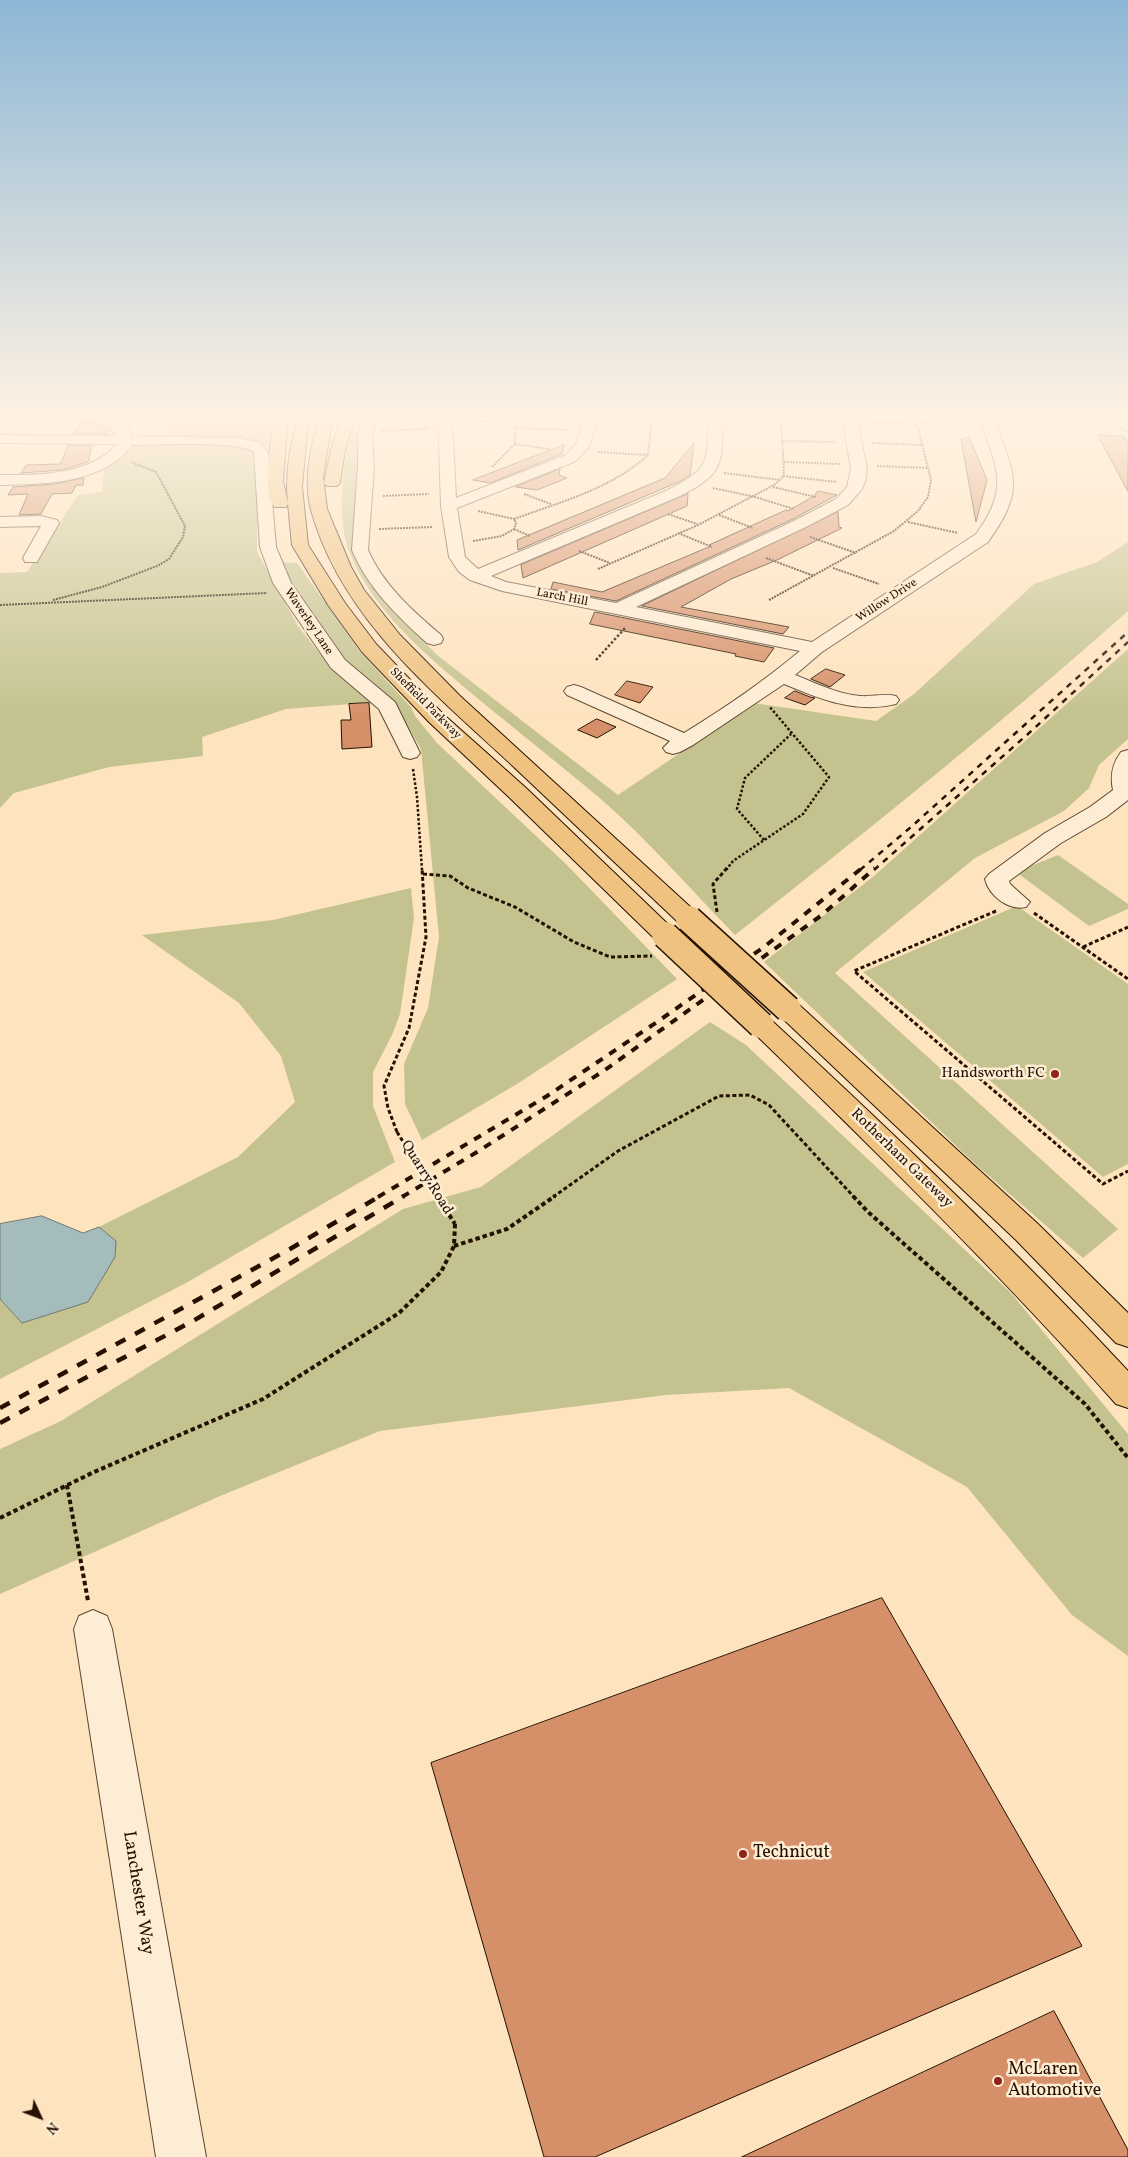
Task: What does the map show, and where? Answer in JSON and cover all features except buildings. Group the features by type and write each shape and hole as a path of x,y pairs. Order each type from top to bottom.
{"highway":[{"path":"284,517 300,545"},
{"name":"Sheffield Parkway","path":"297,517 300,545 320,580 369,648 436,718 518,793 665,935"},
{"name":"Sheffield Parkway","path":"322,517 356,592 393,640 453,700 699,918"},
{"path":"331,517 332,542"},
{"path":"699,918 788,1009 1020,1225 1128,1334"},
{"name":"Rotherham Gateway","path":"665,935 901,1158 990,1246 1076,1335 1128,1394"}],"street":[{"path":"0,522 46,517"},
{"path":"31,558 51,527 52,517"},
{"name":"Waverley Lane","path":"266,517 268,547 287,593 338,664 388,706 410,753"},
{"path":"361,517 360,550 366,562 399,608 434,639"},
{"name":"Larch Hill","path":"451,517 457,557 465,568 476,576 502,586 815,648"},
{"path":"476,576 617,517"},
{"path":"618,609 816,517"},
{"name":"Willow Drive","path":"574,691 679,744 782,676 815,648 982,538 994,524 997,517"},
{"path":"782,676 852,701 873,703 889,700"},
{"path":"1018,902 999,887 997,879 1054,837 1112,804 1124,792 1121,776 1128,756"},
{"name":"Lanchester Way","path":"93,1629 181,2157"}],"path":[{"path":"47,602 102,587 157,566 169,559 183,537 185,526 180,517"},
{"path":"361,530 502,536 514,529 516,523 514,520 522,517"},
{"path":"676,517 698,524"},
{"path":"598,569 713,517"},
{"path":"727,517 856,553"},
{"path":"769,600 833,568 907,522 912,517"},
{"path":"907,522 982,538"},
{"path":"678,533 815,576"},
{"path":"556,542 611,564"},
{"path":"833,568 902,591"},
{"path":"0,605 287,593"},
{"path":"596,660 638,613"},
{"path":"699,918 717,912 713,884 733,861 803,814 829,777 765,702"},
{"path":"764,840 737,809 739,801 745,778 791,734"},
{"name":"Quarry Road","path":"410,753 417,797 426,937 409,1028 384,1086 388,1108 397,1132 455,1224 454,1246"},
{"path":"423,874 450,876 468,888 515,907 574,942 610,957 652,956"},
{"path":"1128,979 1018,902 854,972 1103,1184 1128,1171"},
{"path":"1082,947 1128,927"},
{"path":"0,1518 68,1485 263,1398 399,1313 441,1272 454,1246 507,1229 618,1151 719,1096 750,1095 769,1105 868,1212 1085,1404 1128,1458"},
{"path":"68,1485 93,1629"}],"shaded area":[{"path":"64,517 257,517 257,552 298,626 320,654 377,702 286,709 202,737 203,756 109,767 14,793 0,808 0,573 27,572"},
{"path":"343,517 358,517 356,554 408,625 437,655 618,795 754,703 876,721 914,694 1034,584 1097,562 1128,542 1128,611 983,735 735,935 619,815 444,670 407,636 390,617 361,576 345,539"},
{"path":"281,562 297,563 360,652 411,707 415,716 437,743 567,865 677,979 517,1084 422,1140 405,1104 404,1064 428,1008 439,937 421,749 400,713 352,667 321,633 295,594"},
{"path":"1128,649 1128,739 1099,765 1089,788 1064,811 975,858 835,973 1118,1229 1083,1258 973,1162 764,962 874,876"},
{"path":"1058,855 1128,904 1128,909 1089,926 1016,872"},
{"path":"411,888 414,918 400,1014 392,1035 373,1072 373,1106 395,1162 186,1283 0,1379 0,1299 22,1323 116,1241 99,1227 238,1157 295,1102 281,1056 239,1003 142,935 273,920"},
{"name":"Handsworth FC","path":"1017,906 1128,984 1128,1164 1103,1177 863,972"},
{"path":"710,1022 746,1045 1011,1293 1128,1434 1128,1656 1072,1615 967,1487 789,1388 666,1395 380,1431 220,1496 0,1594 0,1449 61,1421 403,1209 481,1187"}],"water":[{"path":"42,1216 83,1233 99,1227 116,1241 115,1257 88,1302 22,1323 0,1299 0,1224"}],"railway":[{"path":"860,870 911,827 1128,632"},
{"path":"874,870 1028,734 1128,642"},
{"path":"378,1197 547,1096 657,1022 764,947 862,868"},
{"path":"402,1197 477,1152 605,1070 822,915 875,868"},
{"path":"0,1408 290,1249 380,1196"},
{"path":"0,1423 193,1321 404,1196"}],"place":[{"name":"Handsworth FC","path":"1055,1074"},
{"name":"Technicut","path":"743,1854"},
{"name":"McLaren Automotive","path":"998,2081"}]}
